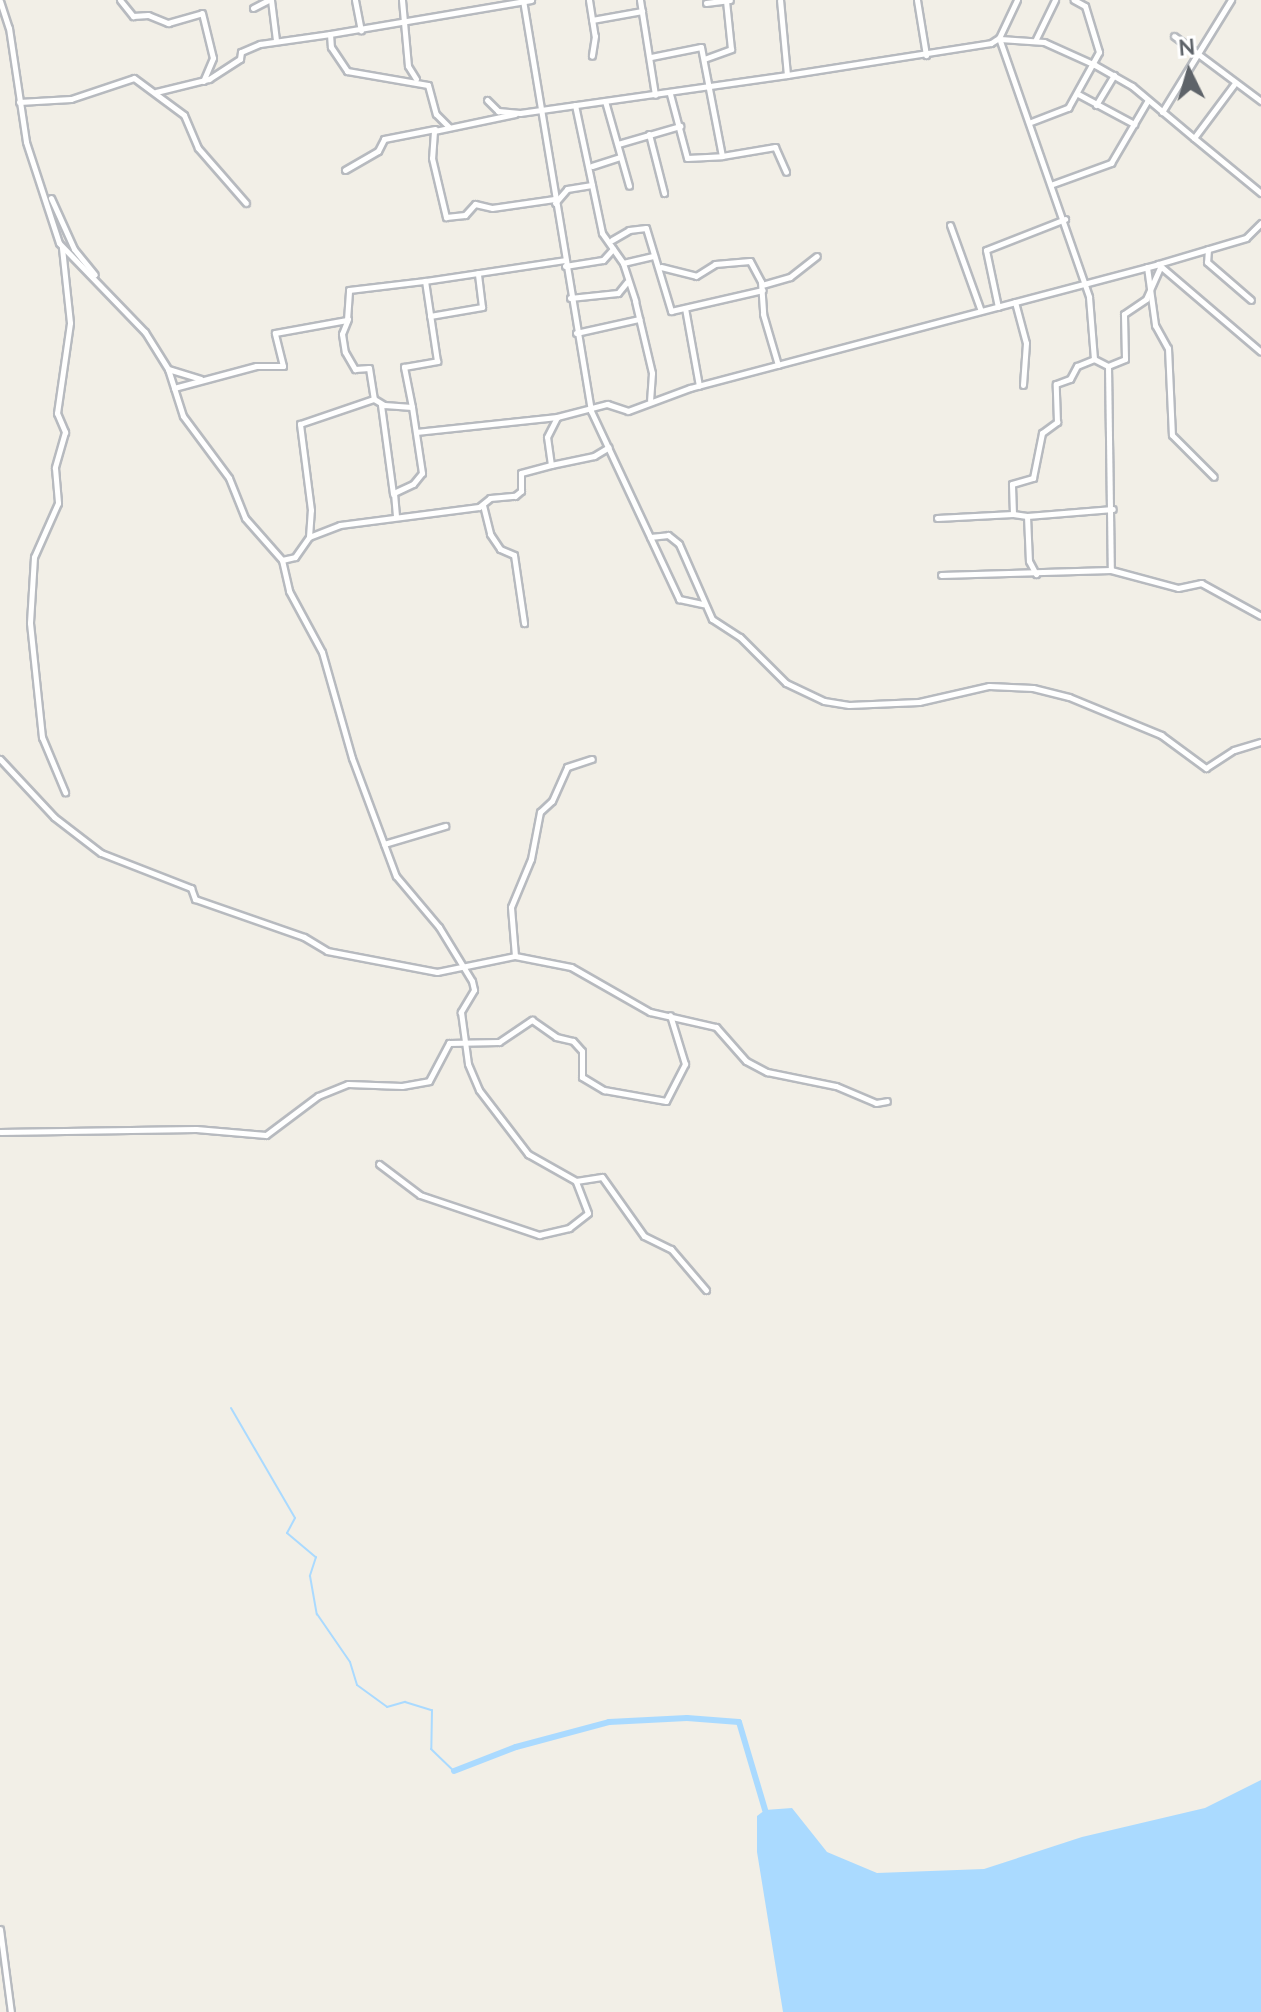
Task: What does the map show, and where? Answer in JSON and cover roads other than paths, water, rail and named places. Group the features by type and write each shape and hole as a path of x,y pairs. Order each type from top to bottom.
{"street":[{"path":"120,0 133,16 148,15 168,23 198,8 212,55 203,81"},
{"path":"253,8 270,0 276,40"},
{"path":"355,0 361,30"},
{"path":"402,0 408,66 416,79 428,85 436,114 449,127"},
{"path":"478,0 480,10"},
{"path":"156,92 203,81 240,59 241,52 276,40 406,24 531,0"},
{"path":"589,0 592,56"},
{"path":"640,0 655,95"},
{"path":"704,59 731,49 728,0 706,3"},
{"path":"780,0 787,75"},
{"path":"917,0 926,55"},
{"path":"1017,0 999,38 1053,184 1085,284 1094,359"},
{"path":"1035,41 1055,0"},
{"path":"1031,122 1068,108 1095,65 1099,52 1096,33 1085,6 1074,0"},
{"path":"1162,112 1201,56 1221,11 1231,0"},
{"path":"0,1 9,28 26,142 74,249 105,289"},
{"path":"524,1 539,110 591,411 679,599 703,604"},
{"path":"592,20 642,11"},
{"path":"330,34 331,47 347,71 390,82 416,79"},
{"path":"1174,36 1261,101"},
{"path":"345,170 378,151 384,139 539,110 670,94 926,55 999,38 1035,41 1114,75 1261,193"},
{"path":"651,57 701,47 722,156"},
{"path":"1096,105 1114,75"},
{"path":"19,102 71,99 127,77 156,92 184,115 198,148 246,203"},
{"path":"1194,138 1235,83"},
{"path":"670,94 689,160 775,147 786,172"},
{"path":"1078,94 1134,124"},
{"path":"487,100 498,111 520,113"},
{"path":"1053,184 1111,163 1148,100"},
{"path":"605,101 629,186"},
{"path":"575,105 592,166 592,185 602,233 612,240 613,249 623,263 639,319 652,373 650,400"},
{"path":"618,144 680,126"},
{"path":"436,129 431,149 446,217 465,215 475,204 492,208 554,201 567,189 592,185"},
{"path":"649,134 664,193"},
{"path":"592,166 620,157"},
{"path":"42,181 62,247 70,323 57,413 65,432 55,468 58,503 34,557 30,623 42,737 65,792"},
{"path":"998,307 986,250 1065,219"},
{"path":"416,432 557,417 591,411 607,404 628,411 650,400 699,386 1159,266 1246,238 1261,224"},
{"path":"950,225 981,311"},
{"path":"612,240 645,227 654,256 661,267 696,276 715,264 750,261 762,288 763,314 778,365"},
{"path":"62,247 135,318 168,369 183,416 229,478 245,518 282,560 289,591 322,652 349,749 384,844 404,888 439,927 474,990 461,1012 463,1042 479,1090 496,1106 517,1142 576,1181 588,1213 569,1228 539,1235 420,1195 379,1164"},
{"path":"412,407 381,404 374,399 369,368 355,369 345,352 342,334 348,318 349,290 603,260 613,249"},
{"path":"1208,249 1207,262 1251,300"},
{"path":"623,263 654,256"},
{"path":"661,267 657,273 670,310 762,288 790,277 817,256"},
{"path":"1013,514 1012,484 1033,478 1042,433 1057,422 1056,384 1070,379 1077,366 1094,359 1108,366 1125,359 1124,314 1146,299 1159,266"},
{"path":"1159,266 1261,352"},
{"path":"1147,267 1155,325 1168,348 1172,435 1214,477"},
{"path":"430,316 482,307 478,273"},
{"path":"393,496 421,477 412,407 403,368 437,361 425,281"},
{"path":"570,298 618,293 627,282"},
{"path":"1015,302 1026,343 1023,385"},
{"path":"685,308 699,386"},
{"path":"174,388 256,366 283,366 275,333 348,318"},
{"path":"576,333 639,319"},
{"path":"1108,366 1113,509 1111,570"},
{"path":"168,369 201,380"},
{"path":"282,560 295,557 309,537 311,510 300,424 374,399"},
{"path":"381,404 396,515"},
{"path":"551,465 547,437 557,417"},
{"path":"309,537 396,515 483,505 521,491 521,473 594,456 609,447"},
{"path":"483,505 490,534 500,549 514,555 524,623"},
{"path":"937,518 1027,516 1113,509"},
{"path":"1027,516 1029,561 1036,574"},
{"path":"650,537 673,538 712,619 740,637 786,683 824,701 849,705 919,702 989,686 1033,688 1069,697 1161,735 1206,768 1234,750 1261,742"},
{"path":"941,575 1111,570 1178,588 1201,583 1261,616"},
{"path":"0,759 26,791 95,849 191,888 195,899 344,956 422,971 515,956 571,967 650,1012 716,1027 746,1061 767,1072 836,1086 876,1103 887,1101"},
{"path":"515,956 511,907 531,859 540,812 552,801 567,767 592,759"},
{"path":"384,844 445,826"},
{"path":"0,1132 196,1129 266,1135 299,1108 348,1084 402,1086 429,1081 449,1043 499,1042 532,1020 556,1037 573,1041 582,1051 582,1077 604,1090 666,1101 685,1064 670,1015"},
{"path":"576,1181 602,1177 644,1236 671,1249 706,1290"},
{"path":"0,1929 11,2012"}],"water":[{"path":"1261,1780 1261,2012 783,2012 757,1852 757,1816 765,1810 792,1808 827,1852 877,1873 984,1869 1082,1837 1205,1808"}],"waterway":[{"path":"231,1408 295,1518 287,1533 316,1557 310,1576 317,1614 350,1662 357,1685 387,1707 405,1702 432,1710 431,1749 454,1771"},
{"path":"454,1771 516,1747 609,1722 687,1718 739,1722 765,1810"}]}
